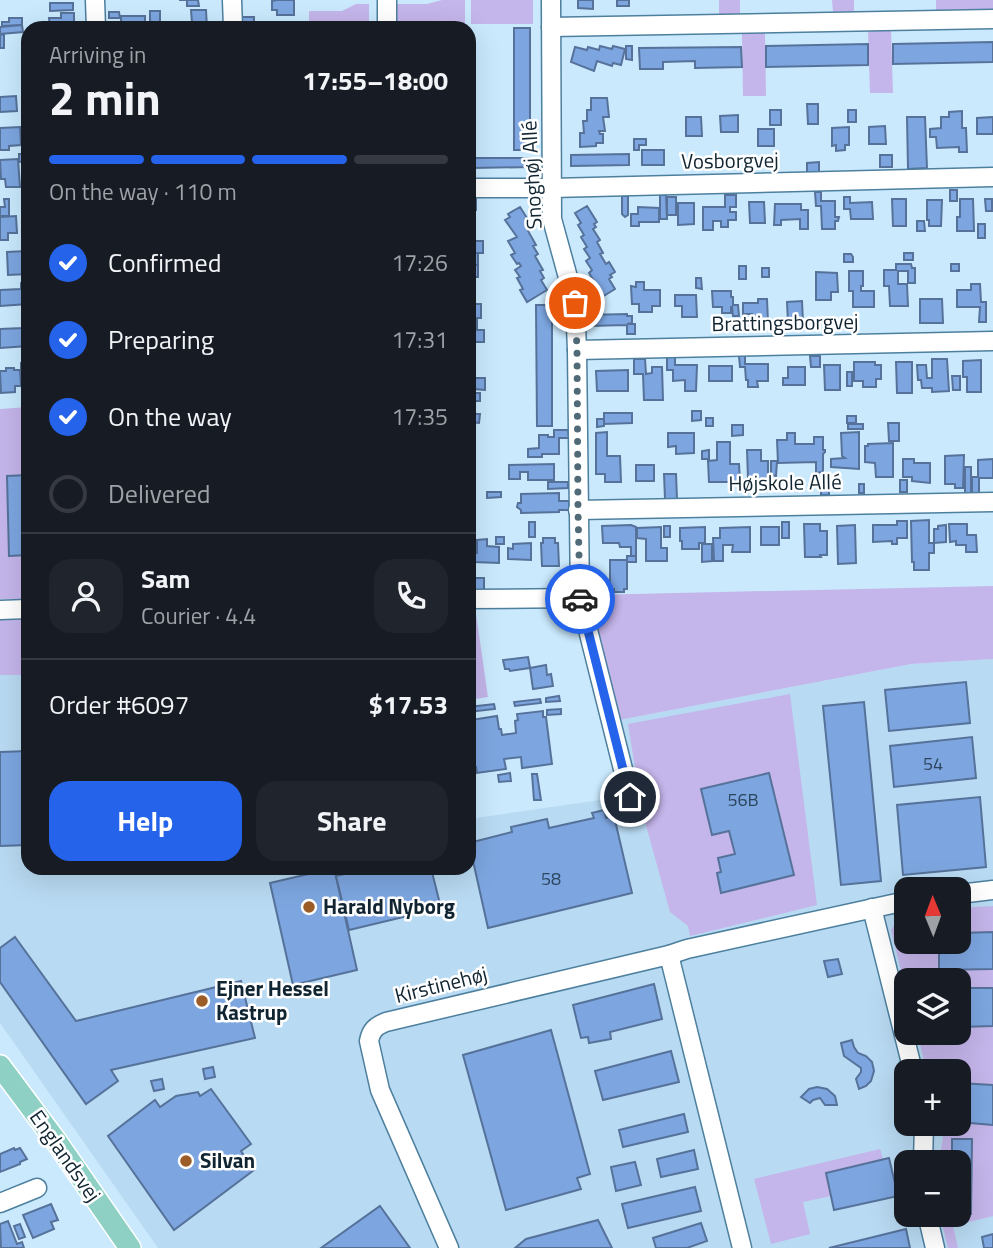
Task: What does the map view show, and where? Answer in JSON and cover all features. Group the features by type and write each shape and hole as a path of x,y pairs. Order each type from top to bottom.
{"main road":[{"name":"Englandsvej","path":"0,1066 130,1248"}],"street":[{"path":"95,0 96,21"},
{"path":"232,0 233,21"},
{"path":"387,0 387,21"},
{"name":"Snoghøj Allé","path":"551,0 552,219 575,303 580,598 630,797"},
{"path":"551,27 993,19"},
{"name":"Vosborgvej","path":"476,188 993,177"},
{"name":"Brattingsborgvej","path":"577,350 993,341"},
{"name":"Højskole Allé","path":"578,510 993,502"},
{"path":"476,599 580,598"},
{"path":"0,610 21,609"},
{"path":"971,893 993,890"},
{"name":"Kirstinehøj","path":"449,1248 380,1090 369,1041 375,1027 386,1022 687,949 894,903"},
{"path":"872,908 910,1059"},
{"path":"669,955 742,1248"},
{"path":"0,1203 37,1188"},
{"path":"930,1227 935,1248"}],"shaded area":[{"path":"442,0 465,0 465,21 395,21 396,4 427,4"},
{"path":"471,0 533,0 533,24 476,24 476,21 471,21"},
{"path":"719,0 740,0 740,14 719,14"},
{"path":"832,0 854,0 854,11 833,12"},
{"path":"936,0 993,0 993,9 936,10"},
{"path":"356,4 369,4 369,21 309,21 309,11 342,11"},
{"path":"868,30 891,30 893,93 870,93"},
{"path":"742,33 765,33 766,96 743,96"},
{"path":"21,408 21,599 0,599 0,409"},
{"path":"993,586 993,659 911,664 619,720 589,595"},
{"path":"476,614 488,697 476,699"},
{"path":"21,619 21,675 0,675 0,620"},
{"path":"993,659 993,1248 158,1248 0,1023 0,675 21,675 21,875 476,875 476,818 635,795 619,720 911,664"},
{"path":"790,694 817,905 690,936 688,926 670,912 642,811 628,724"},
{"path":"993,906 993,1216 971,1222 971,1150 941,1150 942,1136 971,1136 971,1059 924,1059 920,1045 971,1045 971,968 900,968 897,954 971,954 971,907"},
{"path":"880,1149 883,1159 826,1173 831,1196 803,1202 810,1234 771,1244 754,1179"},
{"path":"943,1227 953,1227 958,1248 948,1248"}],"building":[{"path":"187,0 198,0 199,6 187,6"},
{"path":"294,0 294,15 277,15 277,10 272,10 272,1"},
{"path":"578,0 593,0 593,9 578,8"},
{"path":"617,0 629,0 629,6 617,6"},
{"path":"50,3 73,3 73,10 50,11"},
{"path":"191,10 206,10 207,21 192,21"},
{"path":"150,11 160,11 160,21 150,21"},
{"path":"109,12 119,12 120,18 109,18"},
{"path":"61,13 74,13 74,21 49,21 49,18 61,18"},
{"path":"121,16 145,16 145,21 121,21"},
{"path":"242,17 254,17 254,21 242,21"},
{"path":"9,18 22,18 21,25 2,26 2,22 9,22"},
{"path":"21,25 21,32 0,34 0,27"},
{"path":"514,28 530,28 530,150 514,150"},
{"path":"4,34 4,48 0,48 0,35"},
{"path":"993,42 993,62 893,64 893,44"},
{"path":"868,44 868,65 766,67 766,46"},
{"path":"600,46 625,49 621,65 613,63 612,66 597,61 594,71 571,62 575,47 599,50"},
{"path":"626,46 632,46 632,60 626,59"},
{"path":"741,47 742,67 695,68 695,61 663,62 663,69 640,69 639,48"},
{"path":"16,96 17,111 0,112 0,97"},
{"path":"591,98 607,98 609,117 603,117 605,131 599,131 603,134 603,143 580,147 580,133 584,133 583,121 587,121 587,110 591,110"},
{"path":"807,104 818,104 818,124 808,124"},
{"path":"770,110 781,110 781,125 770,125"},
{"path":"848,110 856,110 856,122 848,122"},
{"path":"962,111 967,152 959,152 959,147 937,148 936,137 930,137 930,129 941,128 941,117 949,117 949,112"},
{"path":"738,115 738,132 721,132 720,116"},
{"path":"686,117 701,117 702,136 686,136"},
{"path":"907,117 925,117 927,168 908,169"},
{"path":"993,117 993,134 977,134 977,118"},
{"path":"885,126 886,144 869,144 869,127"},
{"path":"20,127 21,145 0,150 0,128"},
{"path":"849,127 849,145 845,145 845,150 836,151 836,145 832,146 832,128"},
{"path":"758,129 774,129 774,146 758,146"},
{"path":"634,139 646,139 646,145 639,145 639,150 634,150"},
{"path":"642,150 664,150 664,165 642,165"},
{"path":"629,154 629,165 571,166 571,155"},
{"path":"880,155 892,155 892,167 880,167"},
{"path":"476,158 531,158 531,167 476,168"},
{"path":"18,159 20,187 6,187 5,179 1,179 0,160"},
{"path":"819,162 819,173 807,173 807,163"},
{"path":"950,190 957,190 957,201 950,201"},
{"path":"815,192 821,192 821,201 835,201 835,217 839,217 838,221 835,221 835,229 822,229 821,206 816,206"},
{"path":"660,195 666,195 667,219 660,219"},
{"path":"725,195 736,195 736,207 730,207 730,212 736,212 736,220 728,220 728,227 721,227 721,221 713,221 713,230 703,230 703,207 725,207"},
{"path":"622,196 628,196 628,215 625,217 622,214"},
{"path":"667,197 676,197 676,215 667,215"},
{"path":"844,197 850,197 850,203 872,202 873,219 851,219 850,209 844,209"},
{"path":"4,199 9,199 9,216 0,216 0,207 5,207"},
{"path":"892,199 906,199 906,226 893,226"},
{"path":"960,199 973,199 974,231 957,231"},
{"path":"985,199 992,199 992,211 986,211"},
{"path":"927,200 942,200 941,226 929,226"},
{"path":"749,202 764,202 765,223 750,223"},
{"path":"678,203 694,203 694,224 678,225"},
{"path":"775,204 801,204 801,210 808,210 808,229 800,229 800,219 781,220 781,225 774,225"},
{"path":"587,206 597,222 593,229 600,240 597,242 603,253 600,254 615,272 609,279 615,289 594,302 587,291 595,283 589,273 592,270 586,261 590,258 584,249 587,247 581,237 584,235 578,225 581,223 575,213"},
{"path":"520,207 527,218 525,219 530,229 528,231 536,245 533,246 538,254 535,256 543,270 540,271 544,278 541,280 547,290 527,302 520,290 523,289 517,278 520,277 515,270 521,266 511,255 515,253 508,241 517,237 505,220 510,217 508,214"},
{"path":"638,207 659,208 659,222 639,222 639,226 631,226 631,214 638,214"},
{"path":"16,216 17,233 8,233 8,240 0,240 0,217"},
{"path":"917,221 924,221 925,231 917,231"},
{"path":"978,224 985,224 985,238 978,238"},
{"path":"476,241 483,241 483,253 476,253"},
{"path":"21,251 21,274 8,275 7,252"},
{"path":"904,253 913,253 913,260 904,260"},
{"path":"844,254 851,254 853,262 844,262"},
{"path":"896,264 911,264 912,268 915,268 915,283 908,283 908,271 898,271 898,284 907,284 908,306 890,306 889,286 884,286 884,270 896,270"},
{"path":"951,264 959,264 959,271 951,271"},
{"path":"739,266 746,266 746,279 739,279"},
{"path":"762,268 769,268 769,277 762,277"},
{"path":"849,271 863,271 861,291 874,291 874,307 853,307 853,291 849,291"},
{"path":"816,272 837,273 838,292 831,292 831,300 816,300"},
{"path":"696,278 701,278 702,289 696,288"},
{"path":"636,282 644,282 644,290 660,290 660,306 652,306 652,312 639,312 639,304 632,304 631,286 636,287"},
{"path":"971,284 980,284 981,302 986,302 986,322 979,322 980,307 957,307 957,290 971,290"},
{"path":"21,289 21,304 0,306 0,290"},
{"path":"712,291 731,291 733,305 738,305 739,316 733,316 732,307 731,313 722,313 722,307 713,307"},
{"path":"675,295 696,295 697,317 682,317 682,306 675,306"},
{"path":"758,299 767,299 768,322 752,322 752,314 743,314 743,303 758,303"},
{"path":"920,299 942,299 943,323 920,323"},
{"path":"802,301 803,322 788,323 787,302"},
{"path":"476,304 481,304 481,318 476,318"},
{"path":"536,305 552,305 552,426 537,426"},
{"path":"587,315 632,316 632,323 627,324 635,324 635,334 627,334 627,325 588,326"},
{"path":"476,319 477,330 484,330 484,342 476,342"},
{"path":"21,328 21,346 0,348 0,329"},
{"path":"667,356 675,356 675,365 697,365 696,391 685,391 685,380 673,381 673,370 667,370"},
{"path":"739,356 745,356 745,364 768,364 768,381 757,381 758,387 748,387 745,367 740,367"},
{"path":"810,356 820,356 820,367 811,367"},
{"path":"634,359 645,359 646,374 652,373 652,367 662,367 663,400 644,400 643,374 634,374"},
{"path":"932,359 947,359 949,391 932,392 932,388 922,388 921,380 918,380 917,365 926,365 927,378 932,378"},
{"path":"981,360 981,392 967,392 963,361"},
{"path":"854,362 875,362 875,365 881,365 881,379 876,379 876,387 863,387 863,381 854,381"},
{"path":"896,362 912,362 912,393 897,393"},
{"path":"824,365 840,365 840,390 825,390"},
{"path":"709,366 732,366 732,381 709,381"},
{"path":"788,367 805,367 805,385 783,385 783,378 788,378"},
{"path":"6,368 20,370 21,386 15,386 15,392 1,393 0,371 6,371"},
{"path":"628,370 628,391 597,391 596,371"},
{"path":"847,372 852,372 852,386 847,386"},
{"path":"952,376 960,376 960,390 953,390"},
{"path":"476,378 485,378 485,390 476,389"},
{"path":"476,393 480,393 480,401 476,401"},
{"path":"692,411 701,411 701,420 692,421"},
{"path":"604,413 632,413 632,423 604,424"},
{"path":"476,414 480,414 479,423 476,423"},
{"path":"847,416 856,416 856,423 847,423"},
{"path":"706,418 713,418 713,426 706,426"},
{"path":"597,419 604,419 604,426 597,427"},
{"path":"888,423 899,423 899,441 889,441"},
{"path":"848,424 863,424 863,429 848,429"},
{"path":"732,425 743,425 743,435 732,436"},
{"path":"554,430 568,430 569,438 559,438 559,454 528,457 528,449 539,448 539,435 554,437"},
{"path":"607,432 607,456 620,456 621,482 605,482 605,474 596,474 596,433"},
{"path":"859,432 859,469 831,467 831,459 845,458 842,456 841,433"},
{"path":"668,433 694,433 694,453 676,454 676,446 668,447"},
{"path":"787,433 795,433 795,444 814,444 814,437 823,437 823,472 816,473 816,462 778,463 777,440 787,440"},
{"path":"717,442 730,442 730,464 739,464 740,482 709,482 708,461 717,460"},
{"path":"893,443 893,477 876,477 875,463 865,462 865,446"},
{"path":"709,450 709,459 702,459 702,451"},
{"path":"747,450 761,450 761,461 768,461 768,479 748,479"},
{"path":"964,455 963,488 955,488 955,484 945,484 945,456"},
{"path":"903,459 914,459 914,463 930,463 930,483 903,477"},
{"path":"993,459 993,478 979,478 979,494 972,494 972,477 978,477 978,460"},
{"path":"771,461 777,461 776,476 771,475"},
{"path":"554,464 554,480 528,480 528,472 520,472 520,479 509,479 509,465"},
{"path":"636,465 654,465 654,481 636,481"},
{"path":"965,467 971,467 971,493 965,493"},
{"path":"664,474 676,474 677,499 665,499"},
{"path":"21,475 21,555 9,556 7,476"},
{"path":"900,480 907,480 907,492 900,492"},
{"path":"548,482 568,482 568,488 548,489"},
{"path":"829,484 829,495 821,495 821,485"},
{"path":"859,484 864,484 864,493 859,493"},
{"path":"487,492 501,492 501,497 487,498"},
{"path":"559,493 559,501 569,501 569,510 521,513 517,507 518,503 521,503 521,494"},
{"path":"929,520 929,543 934,543 934,553 929,553 929,570 914,570 911,521"},
{"path":"897,521 907,521 907,538 897,538 897,544 892,544 892,541 873,542 873,525 897,525"},
{"path":"529,522 535,522 535,537 529,537"},
{"path":"782,522 789,522 789,538 782,538"},
{"path":"804,524 820,524 820,531 827,531 827,555 805,557"},
{"path":"949,524 967,524 967,535 976,535 977,552 966,552 966,545 950,542"},
{"path":"855,525 856,563 838,564 837,526"},
{"path":"946,525 946,542 934,543 934,529"},
{"path":"602,526 636,527 636,556 631,556 631,547 620,547 619,543 603,543"},
{"path":"664,526 670,526 670,537 664,537"},
{"path":"661,527 661,548 667,548 667,561 646,561 646,539 637,538 637,528"},
{"path":"705,527 705,543 699,543 699,549 682,549 680,528"},
{"path":"750,527 750,552 732,552 733,545 723,545 723,561 714,561 713,538 720,538 720,528"},
{"path":"761,527 779,527 779,545 761,545"},
{"path":"496,537 504,537 504,544 496,544"},
{"path":"543,538 555,538 555,543 558,543 559,566 542,566"},
{"path":"487,539 487,546 499,547 499,563 476,562 477,540"},
{"path":"531,543 531,560 508,559 508,548 513,549 513,544"},
{"path":"702,544 712,544 712,561 702,562"},
{"path":"627,556 636,556 636,562 627,562 627,589 624,589 624,592 614,592 614,589 610,589 610,560 627,560"},
{"path":"476,578 484,578 484,591 476,591"},
{"path":"528,657 530,668 510,671 505,669 503,660"},
{"path":"546,665 547,675 551,674 553,686 533,689 530,668"},
{"path":"966,682 970,723 889,731 885,690"},
{"path":"559,696 560,701 546,702 546,698"},
{"path":"540,699 541,703 515,706 514,702"},
{"path":"864,702 881,881 841,885 823,706"},
{"path":"494,704 495,709 476,711 476,706"},
{"path":"561,709 561,714 547,715 547,710"},
{"path":"543,711 552,764 522,768 521,757 504,759 506,769 477,773 476,719 497,716 502,735 516,733 517,714"},
{"path":"972,737 976,778 894,787 890,746"},
{"path":"21,751 21,845 0,846 0,752"},
{"path":"510,773 511,781 499,782 498,775"},
{"path":"769,773 794,875 721,893 717,873 721,872 718,858 735,854 729,831 712,835 701,789"},
{"path":"532,774 537,774 541,800 534,800"},
{"path":"980,797 986,867 903,875 897,805"},
{"path":"604,810 606,818 614,816 632,893 488,928 476,874 476,841 512,832 511,827 547,819 549,828 594,818 592,813"},
{"name":"Harald Nyborg","path":"304,875 336,875 357,970 293,985 270,883"},
{"path":"433,875 441,908 349,930 336,876"},
{"path":"993,932 993,969 939,968 939,954 971,954 971,933"},
{"name":"Ejner Hessel Kastrup","path":"15,937 76,1021 241,981 255,1038 111,1070 118,1081 86,1104 0,982 0,948"},
{"path":"838,959 842,974 828,977 824,961"},
{"path":"654,984 662,1019 610,1032 611,1039 589,1043 588,1037 581,1038 573,1005"},
{"path":"971,988 993,988 993,1026 971,1027"},
{"path":"551,1030 590,1174 577,1178 581,1189 506,1210 463,1055"},
{"path":"852,1040 858,1053 872,1062 874,1071 871,1081 859,1089 856,1079 861,1068 844,1056 841,1043"},
{"path":"671,1051 679,1082 603,1100 595,1071"},
{"path":"213,1067 215,1077 205,1079 203,1069"},
{"path":"162,1079 164,1089 154,1091 151,1081"},
{"path":"971,1084 993,1085 993,1125 971,1123"},
{"name":"Silvan","path":"211,1089 251,1144 241,1151 254,1170 174,1230 108,1136 155,1100 160,1107 176,1096 198,1092 200,1096"},
{"path":"809,1089 827,1089 835,1096 837,1105 825,1105 820,1098 810,1103 801,1097"},
{"path":"684,1114 688,1132 623,1147 619,1130"},
{"path":"952,1139 972,1139 971,1214 971,1150 952,1150"},
{"path":"20,1148 27,1159 0,1172 0,1154"},
{"path":"694,1150 698,1169 661,1177 657,1159"},
{"path":"889,1158 894,1179 894,1197 834,1210 826,1173"},
{"path":"635,1162 641,1185 616,1191 611,1167"},
{"path":"695,1187 701,1211 628,1228 622,1204"},
{"path":"51,1204 58,1220 51,1222 54,1229 33,1238 23,1215"},
{"path":"380,1206 410,1248 321,1248"},
{"path":"598,1220 612,1248 515,1248 526,1239"},
{"path":"8,1221 17,1244 22,1242 24,1248 1,1248 0,1224"},
{"path":"701,1223 707,1241 687,1248 656,1248 653,1238"},
{"path":"20,1224 25,1237 19,1239 14,1226"},
{"path":"906,1229 910,1248 829,1248"},
{"path":"993,1234 993,1248 984,1248 982,1237"}],"way so far":[{"path":"575,303 580,599"}],"place":[{"name":"Harald Nyborg","path":"309,907"},
{"name":"Ejner Hessel Kastrup","path":"202,1001"},
{"name":"Silvan","path":"186,1161"}],"route":[{"path":"580,599 630,797"}]}
